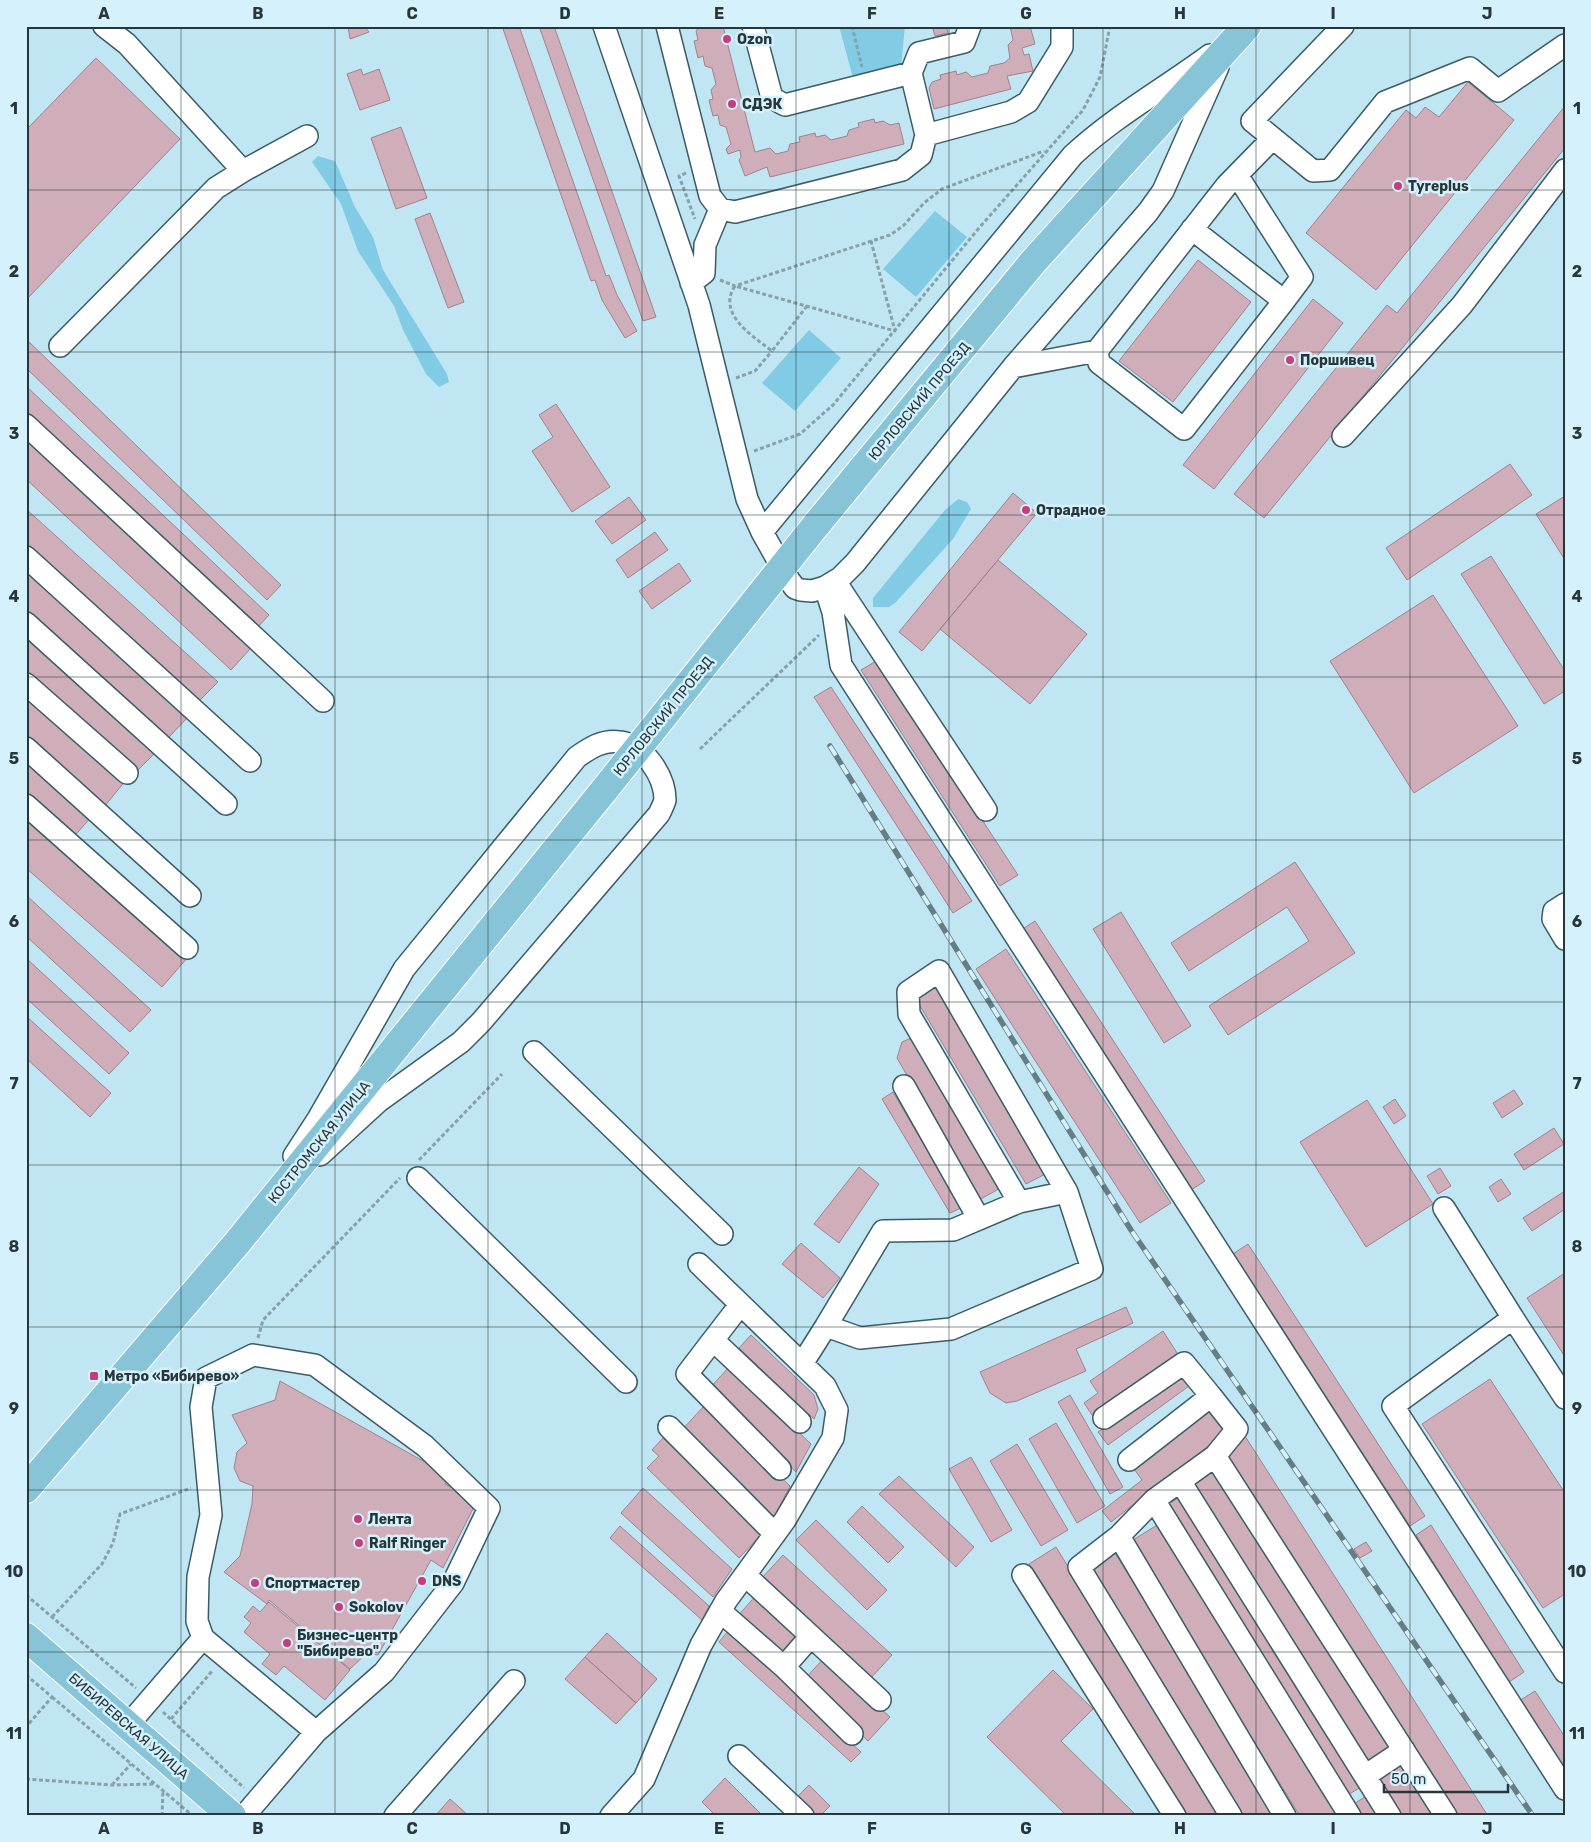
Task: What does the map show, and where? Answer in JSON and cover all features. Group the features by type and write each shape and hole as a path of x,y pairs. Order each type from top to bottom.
{"main road":[{"name":"ЮРЛОВСКИЙ ПРОЕЗД","path":"604,789 816,525 1033,262 1240,34"},
{"name":"КОСТРОМСКАЯ УЛИЦА","path":"26,1489 237,1243 604,789"},
{"name":"БИБИРЕВСКАЯ УЛИЦА","path":"26,1637 232,1816"}],"street":[{"path":"104,26 127,44 243,171"},
{"path":"604,26 698,278"},
{"path":"668,26 710,196 720,209 735,212 902,170 921,155 926,135 911,74 919,53 964,42 970,26"},
{"path":"754,26 772,98 785,105 911,74"},
{"path":"926,135 1011,112 1028,102 1062,47 1062,26"},
{"path":"1343,26 1252,121 1313,171 1330,170 1385,102 1470,68 1498,91 1565,45"},
{"path":"720,209 705,245 698,278 699,305 747,499 762,532 788,580 795,588 812,591 830,584 855,563 1013,367 1148,212 1163,192 1209,84 1240,34"},
{"path":"762,532 1073,155 1101,130 1166,88 1240,34"},
{"path":"60,346 216,188 307,136"},
{"path":"1013,367 1097,351 1192,229 1237,175 1273,138"},
{"path":"1343,436 1462,305 1565,170"},
{"path":"1097,351 1099,363 1184,429 1302,277 1237,175"},
{"path":"1192,229 1284,301"},
{"path":"26,425 322,701"},
{"path":"26,557 250,761"},
{"path":"830,584 986,810"},
{"path":"830,584 841,665 1565,1789"},
{"path":"26,623 226,804"},
{"path":"26,684 127,773"},
{"path":"237,1243 318,1119 404,969 556,782 577,758 590,748 604,742 620,742 633,746 644,754 654,767 662,785 665,801 659,814 481,1022 461,1042 379,1101 274,1198"},
{"path":"26,748 190,896"},
{"path":"26,806 187,948"},
{"path":"1565,904 1554,911 1553,919 1565,939"},
{"path":"826,1326 860,1338 951,1329 1092,1269 1067,1192 939,971 908,992 909,1014 1019,1202"},
{"path":"534,1052 722,1234"},
{"path":"904,1086 979,1219"},
{"path":"413,1172 626,1382"},
{"path":"802,1364 882,1231 953,1230 1019,1202 1067,1192"},
{"path":"1444,1208 1565,1398"},
{"path":"610,1816 644,1778 701,1644 720,1611 785,1520 833,1438 835,1429 838,1410 825,1386 699,1264"},
{"path":"740,1305 687,1374 780,1469"},
{"path":"1513,1318 1393,1406 1565,1672"},
{"path":"713,1340 800,1422"},
{"path":"250,1808 282,1779 316,1732 384,1672 453,1584 489,1508 425,1446 315,1366 253,1354 206,1378 201,1407 210,1514 198,1578 197,1621 203,1638 316,1732"},
{"path":"1104,1418 1184,1363 1237,1429 1216,1456 1154,1500 1119,1536 1078,1567 1231,1816"},
{"path":"1129,1460 1211,1396"},
{"path":"669,1428 775,1534"},
{"path":"1216,1456 1446,1816"},
{"path":"1180,1481 1390,1816"},
{"path":"1154,1500 1347,1811 1369,1782 1404,1750"},
{"path":"1119,1536 1285,1816"},
{"path":"745,1575 880,1700"},
{"path":"1023,1575 1175,1816"},
{"path":"720,1611 784,1668 852,1734"},
{"path":"784,1668 811,1636"},
{"path":"128,1725 203,1638"},
{"path":"394,1816 514,1681"},
{"path":"739,1756 803,1816"}],"path":[{"path":"852,26 867,85"},
{"path":"754,452 785,440 813,424 833,405 978,228 1083,110 1100,77 1110,26"},
{"path":"772,351 746,332 737,321 732,310 731,293 735,286 890,235 903,226 924,203 942,189 1045,151"},
{"path":"871,241 895,331"},
{"path":"698,278 735,286 895,331"},
{"path":"734,379 755,371 807,306"},
{"path":"700,749 825,630"},
{"path":"253,1354 263,1320 413,1172 502,1074"},
{"path":"52,1617 102,1564 112,1543 120,1514 208,1482"},
{"path":"26,1595 172,1719 250,1808"},
{"path":"172,1719 226,1656"},
{"path":"26,1675 192,1816"},
{"path":"26,1727 52,1697"},
{"path":"112,1785 131,1764"},
{"path":"26,1780 112,1785 156,1784"},
{"path":"162,1816 163,1790"}],"shaded area":[{"path":"839,26 905,26 901,67 853,78"},
{"path":"318,156 335,161 355,207 373,237 383,270 447,374 449,382 439,387 426,374 403,330 394,306 358,251 341,204 312,162"},
{"path":"935,211 967,237 916,297 883,269"},
{"path":"809,330 841,358 795,411 762,383"},
{"path":"958,499 967,502 971,509 953,539 896,602 889,607 873,607 873,598 945,510"}],"building":[{"path":"348,26 364,26 369,32 350,39"},
{"path":"502,26 519,26 606,276 609,275 617,295 637,331 625,338 602,300 595,280 591,281"},
{"path":"539,26 554,26 656,317 643,321"},
{"path":"700,26 723,26 755,152 770,148 776,154 788,151 790,144 800,142 799,137 815,133 816,137 825,135 831,140 847,136 849,130 859,127 858,123 874,119 875,123 883,121 890,125 899,123 904,144 770,177 767,167 745,176 739,160 741,157 740,150 728,154 726,149 731,144 726,127 720,125 718,115 713,116 709,100 713,99 711,90 716,84 712,68 705,66 703,56 698,58 694,41 698,40 696,31"},
{"path":"932,26 946,26 948,33 935,36"},
{"path":"1010,26 1030,26 1035,44 1022,48 1024,55 1029,54 1033,71 1007,76 1011,89 934,109 929,88 932,82 941,79 940,75 956,71 957,75 966,72 972,77 988,73 990,66 1004,63 1010,58 1008,45 1013,40"},
{"path":"96,58 180,139 27,299 26,130"},
{"path":"361,69 363,75 379,69 390,100 360,110 347,74"},
{"path":"1468,82 1514,120 1376,290 1306,233 1406,110 1416,118 1425,107 1439,117"},
{"path":"1565,106 1565,148 1264,518 1234,494 1387,305 1397,313"},
{"path":"401,127 427,198 396,209 371,138"},
{"path":"430,213 464,302 448,308 415,219"},
{"path":"1198,260 1251,302 1173,402 1119,361"},
{"path":"1313,299 1343,323 1214,489 1183,465"},
{"path":"26,339 281,585 267,600 26,368"},
{"path":"26,386 269,615 256,629 26,411"},
{"path":"556,404 610,487 572,512 532,451 553,437 539,415"},
{"path":"26,439 251,648 231,670 26,479"},
{"path":"1510,464 1532,495 1407,580 1386,548"},
{"path":"1013,493 1037,513 922,651 899,632"},
{"path":"1565,496 1565,560 1536,514"},
{"path":"629,497 646,520 612,544 595,521"},
{"path":"26,509 218,682 198,702 26,549"},
{"path":"655,532 668,550 628,578 616,560"},
{"path":"1491,556 1565,671 1565,691 1544,704 1461,574"},
{"path":"998,560 1087,634 1030,704 940,629"},
{"path":"679,563 691,581 652,609 639,591"},
{"path":"26,565 189,716 168,738 26,609"},
{"path":"1433,595 1518,726 1414,793 1330,661"},
{"path":"26,631 160,748 136,772 26,674"},
{"path":"878,660 1018,875 1000,886 861,670"},
{"path":"831,687 972,901 953,913 814,697"},
{"path":"26,693 126,780 104,807 26,737"},
{"path":"26,758 92,816 71,840 26,800"},
{"path":"26,812 189,956 162,987 26,868"},
{"path":"1295,862 1355,953 1228,1035 1209,1006 1309,941 1287,907 1189,971 1171,943"},
{"path":"26,895 151,1010 130,1032 26,936"},
{"path":"1121,912 1191,1026 1164,1043 1093,929"},
{"path":"1035,921 1205,1181 1188,1192 1018,932"},
{"path":"1006,949 1171,1203 1140,1223 976,969"},
{"path":"26,958 129,1053 109,1074 26,998"},
{"path":"939,983 1051,1171 1026,1184 913,994"},
{"path":"26,1016 111,1093 90,1117 26,1058"},
{"path":"916,1036 1004,1186 979,1200 897,1058 902,1042"},
{"path":"1514,1090 1523,1104 1502,1118 1493,1103"},
{"path":"893,1092 961,1208 950,1213 882,1099"},
{"path":"1395,1099 1406,1116 1394,1124 1383,1107"},
{"path":"1367,1100 1433,1204 1366,1247 1300,1142"},
{"path":"1554,1128 1564,1144 1524,1170 1514,1154"},
{"path":"859,1167 879,1184 839,1243 814,1224"},
{"path":"1440,1168 1451,1186 1438,1194 1427,1176"},
{"path":"1501,1179 1511,1194 1498,1202 1489,1187"},
{"path":"1565,1191 1565,1209 1532,1231 1523,1218"},
{"path":"801,1243 840,1278 823,1298 782,1264"},
{"path":"1248,1244 1425,1516 1410,1526 1233,1254"},
{"path":"1565,1273 1565,1357 1527,1298"},
{"path":"1126,1307 1133,1323 1076,1349 1086,1371 1017,1401 1006,1403 990,1393 980,1372"},
{"path":"1163,1331 1179,1356 1092,1415 1084,1403 1098,1393 1090,1381"},
{"path":"751,1335 814,1395 818,1409 814,1419 739,1348"},
{"path":"730,1366 811,1444 796,1472 708,1390"},
{"path":"1179,1373 1189,1386 1108,1445 1098,1432"},
{"path":"1490,1379 1565,1493 1565,1594 1543,1608 1422,1424"},
{"name":"Лента","path":"280,1381 450,1476 445,1484 466,1494 475,1505 443,1568 431,1560 378,1655 367,1653 350,1669 269,1600 267,1604 224,1572 240,1556 252,1504 253,1486 240,1481 234,1468 237,1452 247,1443 232,1415 275,1400"},
{"path":"1070,1395 1123,1487 1110,1494 1058,1402"},
{"path":"705,1405 790,1486 774,1517 681,1431"},
{"path":"1214,1406 1231,1428 1111,1522 1102,1511 1142,1480 1134,1469"},
{"path":"1056,1423 1105,1506 1077,1523 1029,1439"},
{"path":"1243,1433 1488,1816 1456,1816 1221,1448"},
{"path":"663,1438 762,1534 739,1558 647,1468 659,1456 652,1450"},
{"path":"1017,1444 1068,1530 1041,1546 990,1461"},
{"path":"971,1457 1012,1530 991,1542 949,1469"},
{"path":"1217,1468 1395,1750 1370,1767 1191,1484"},
{"path":"899,1476 974,1547 956,1567 879,1494"},
{"path":"643,1488 732,1569 713,1597 621,1513"},
{"path":"1181,1496 1361,1787 1346,1796 1167,1505"},
{"path":"862,1506 904,1547 888,1563 847,1522"},
{"path":"816,1520 887,1590 867,1610 796,1540"},
{"path":"1157,1525 1337,1816 1300,1816 1130,1542"},
{"path":"1431,1525 1524,1672 1509,1682 1416,1535"},
{"path":"620,1526 709,1606 702,1620 610,1538"},
{"path":"1366,1542 1372,1551 1360,1558 1354,1549"},
{"path":"1056,1547 1221,1816 1184,1816 1029,1564"},
{"path":"1115,1553 1277,1816 1240,1816 1088,1570"},
{"path":"783,1555 892,1655 871,1678 761,1579"},
{"path":"758,1593 804,1635 783,1659 737,1617"},
{"name":"Бизнес-центр \"Бибирево\"","path":"269,1602 350,1670 325,1700 284,1666 276,1675 262,1664 270,1654 244,1632 251,1623 244,1617 253,1606 260,1612"},
{"path":"728,1631 861,1752 851,1762 719,1642"},
{"path":"607,1633 657,1679 636,1703 585,1657"},
{"path":"585,1657 636,1703 616,1724 565,1679"},
{"path":"825,1657 890,1717 868,1741 803,1681"},
{"path":"1053,1670 1093,1709 1061,1741 1137,1816 1067,1816 987,1737"},
{"path":"1535,1691 1565,1737 1565,1772 1519,1701"},
{"path":"1400,1757 1437,1816 1399,1816 1372,1774"},
{"path":"725,1778 763,1816 716,1816 702,1802"},
{"path":"809,1785 830,1806 820,1816 815,1816 797,1797"},
{"path":"1366,1796 1378,1816 1358,1816 1351,1806"},
{"path":"450,1799 469,1816 435,1816"}],"railway":[{"path":"830,746 1131,1230 1533,1816"}],"place":[{"name":"Ozon","path":"727,39"},
{"name":"СДЭК","path":"732,104"},
{"name":"Tyreplus","path":"1398,186"},
{"name":"Поршивец","path":"1290,360"},
{"name":"Отрадное","path":"1026,510"},
{"name":"Метро «Бибирево»","path":"94,1376"},
{"name":"Лента","path":"358,1519"},
{"name":"Ralf Ringer","path":"359,1543"},
{"name":"DNS","path":"422,1581"},
{"name":"Спортмастер","path":"255,1583"},
{"name":"Sokolov","path":"339,1607"},
{"name":"Бизнес-центр \"Бибирево\"","path":"287,1643"}]}
